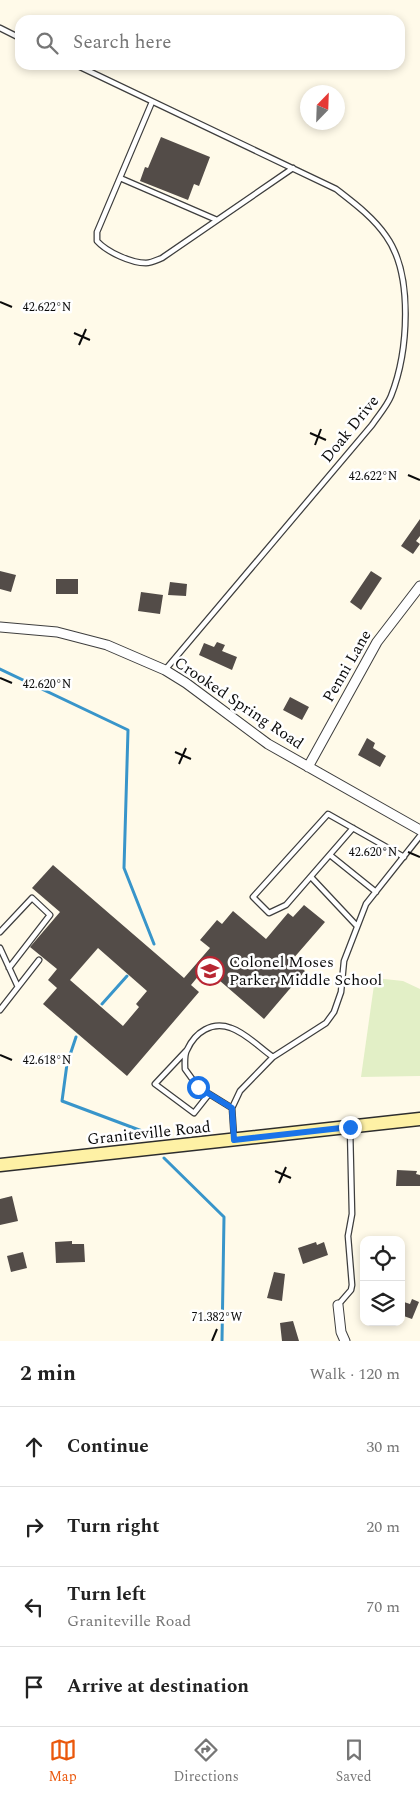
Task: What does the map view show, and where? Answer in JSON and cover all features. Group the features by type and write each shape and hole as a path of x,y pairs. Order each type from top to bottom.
{"main road":[{"name":"Graniteville Road","path":"0,1166 420,1119"}],"street":[{"name":"Penni Lane","path":"308,767 376,642 420,586"},
{"name":"Crooked Spring Road","path":"0,627 57,632 107,645 165,670 186,683 268,744 420,830"},
{"path":"338,1305 341,1332 345,1341"}],"lane":[{"path":"0,28 15,36"},
{"name":"Doak Drive","path":"86,70 336,189 366,212 387,237 397,256 404,283 406,312 397,376 391,398 372,425 165,670"},
{"path":"152,102 97,232 97,241 102,247 136,262 148,263 162,258 293,168"},
{"path":"120,178 217,220"},
{"path":"353,828 286,905 269,913 253,897 328,814 353,828 404,857"},
{"path":"234,1140 232,1108 240,1091 273,1057 326,1023 334,1012 341,992 344,961 356,925 366,904 420,836"},
{"path":"330,855 376,892"},
{"path":"311,877 356,925"},
{"path":"0,932 32,898 50,915 9,968"},
{"path":"0,948 18,987"},
{"path":"0,1010 39,960"},
{"path":"209,1094 194,1113 155,1084 204,1028 218,1026 232,1028 273,1057"},
{"path":"186,1050 185,1069 198,1087 232,1108"},
{"path":"338,1305 351,1290 352,1285 348,1236 352,1214 350,1127"}],"green space":[{"path":"375,978 403,981 420,989 420,1076 361,1077"}],"building":[{"path":"161,137 210,157 199,186 194,184 188,200 140,181 145,167 148,168"},
{"path":"420,519 420,536 416,541 420,544 413,554 401,546"},
{"path":"0,571 16,575 11,592 0,589"},
{"path":"371,571 382,578 361,610 350,602"},
{"path":"56,579 78,579 78,594 56,594"},
{"path":"170,582 187,584 186,596 168,595"},
{"path":"141,592 163,595 160,614 138,611"},
{"path":"217,642 225,645 222,651 237,657 232,670 199,655 204,643 214,647"},
{"path":"290,697 309,707 302,720 283,710"},
{"path":"367,738 375,743 373,748 386,756 380,767 358,755"},
{"path":"53,865 184,978 210,948 200,940 217,920 222,924 233,911 266,939 288,913 293,917 304,905 325,922 292,960 305,971 264,1019 205,968 191,985 199,992 127,1076 43,1004 57,988 48,980 57,969 30,947 60,912 32,888","holes":["98,948 147,991 136,1004 139,1007 123,1026 70,980"]},
{"path":"397,1170 417,1171 416,1174 420,1175 420,1186 396,1186"},
{"path":"12,1196 18,1221 0,1225 0,1199"},
{"path":"72,1241 72,1244 84,1244 85,1262 56,1263 55,1242"},
{"path":"316,1242 317,1245 324,1242 328,1255 303,1264 298,1248"},
{"path":"23,1252 27,1268 11,1272 7,1256"},
{"path":"274,1272 285,1274 282,1301 267,1298"},
{"path":"412,1299 419,1302 412,1319 405,1316 405,1302 410,1304"},
{"path":"293,1321 299,1341 282,1341 280,1323"}],"waterway":[{"path":"0,669 128,730 124,868 154,944"},
{"path":"102,1004 127,976"},
{"path":"76,1037 67,1064 62,1101 150,1134"},
{"path":"164,1158 224,1217 222,1341"}],"place":[{"name":"Colonel Moses Parker Middle School","path":"210,971"}],"route":[{"path":"198,1087 232,1108 234,1140 350,1127"}]}
